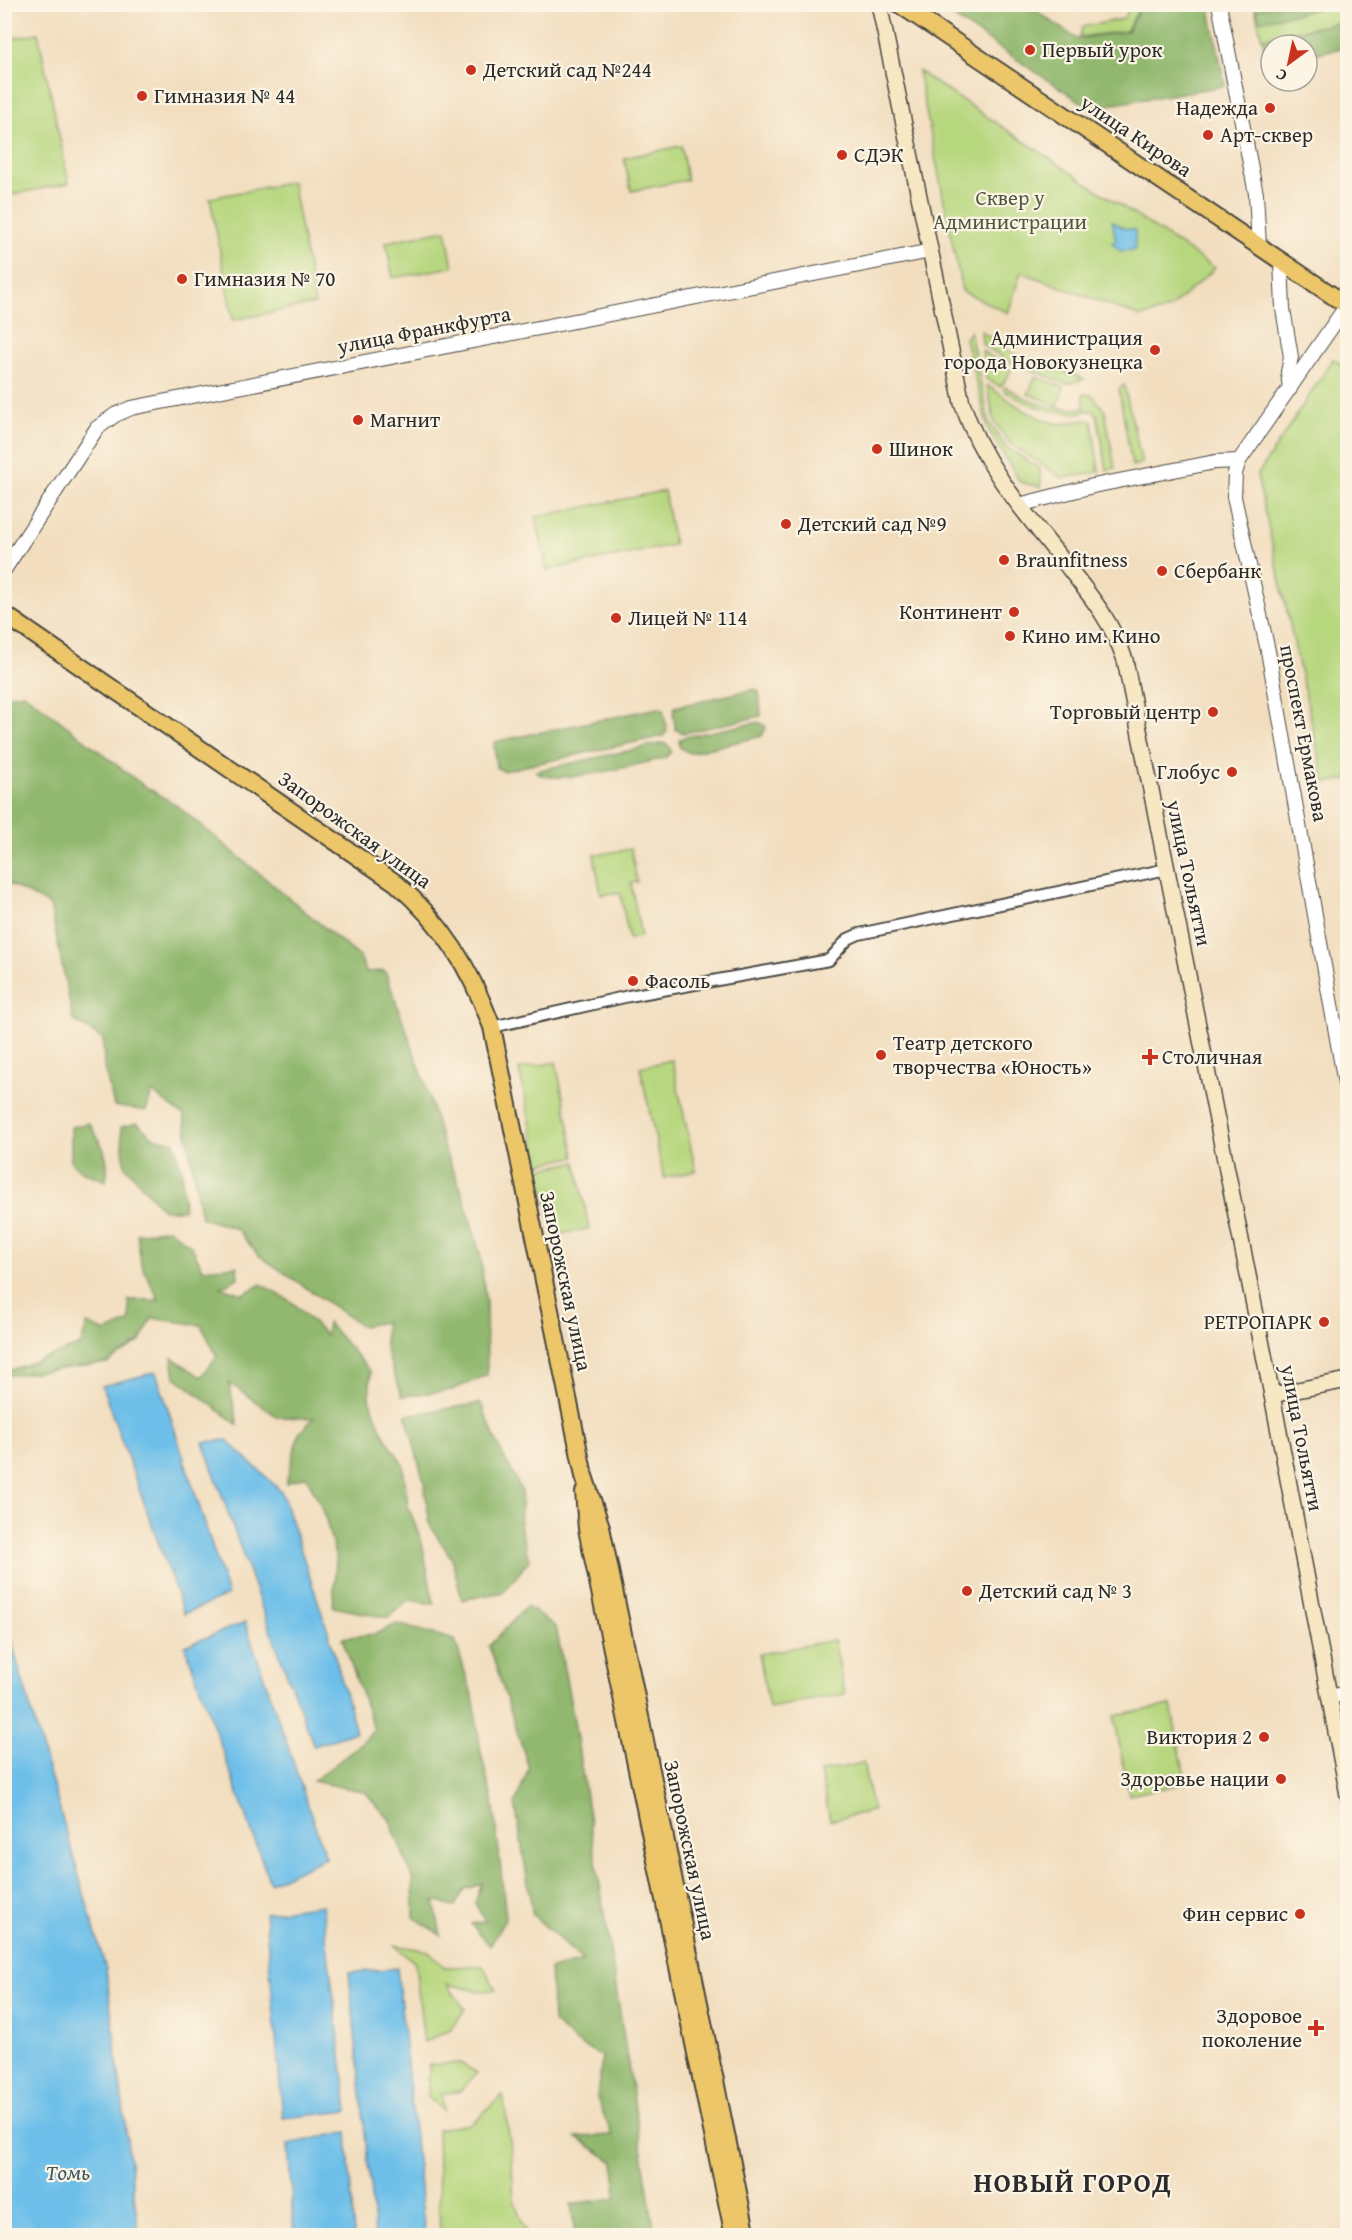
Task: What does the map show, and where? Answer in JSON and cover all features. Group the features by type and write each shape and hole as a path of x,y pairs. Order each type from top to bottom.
{"main road":[{"name":"улица Тольятти","path":"879,4 969,423 987,460 1019,505 1100,607 1117,636 1125,660 1272,1395 1347,1795"},
{"name":"улица Кирова","path":"899,4 1347,306"},
{"name":"Запорожская улица","path":"4,614 396,883 424,908 450,940 473,980 492,1027 584,1476 601,1527 747,2235"},
{"path":"1272,1395 1347,1380"},
{"name":"Запорожская улица","path":"584,1476 587,1529 734,2235"}],"street":[{"path":"1219,4 1256,194 1259,246"},
{"name":"улица Франкфурта","path":"4,570 97,428 115,415 131,408 931,251"},
{"path":"1281,261 1283,309 1291,357 1288,372 1290,389"},
{"name":"проспект Ермакова","path":"1347,306 1239,461 1235,473 1234,497 1268,651 1347,1094"},
{"path":"1019,505 1093,486 1215,462 1239,461"},
{"path":"492,1027 629,996 829,960 848,939 859,934 1167,870"},
{"path":"1329,1696 1347,1693"}],"green space":[{"path":"1261,4 1347,5 1347,47 1319,53 1319,33 1261,33 1254,6"},
{"path":"1333,4 1333,6 1260,21 1256,9 1278,5"},
{"path":"935,5 1028,5 1077,39 1127,31 1142,5 1209,5 1225,86 1090,108"},
{"path":"1132,5 1140,7 1126,31 1080,37 1082,27 1123,19"},
{"path":"1338,23 1341,37 1347,36 1347,47 1319,53 1319,33 1287,33"},
{"path":"38,33 69,183 5,196 5,40"},
{"name":"Сквер у Администрации","path":"918,71 1215,268 1169,309 1141,317 1021,272 1008,313 962,291"},
{"path":"681,146 687,180 631,191 624,158"},
{"path":"292,182 315,304 233,320 210,198"},
{"path":"446,230 453,267 393,278 386,242"},
{"path":"981,331 1012,353 1085,379 1067,384 1008,361 982,344"},
{"path":"970,332 989,422 1006,447 1040,469 1041,487 1020,482 988,429 965,338"},
{"path":"982,351 1012,369 1001,387 986,379"},
{"path":"1333,359 1348,369 1348,779 1325,783 1257,476"},
{"path":"1035,377 1064,387 1058,405 1028,394"},
{"path":"987,385 1021,408 1049,422 1063,424 1084,420 1092,421 1099,472 1062,478 1009,443 994,421"},
{"path":"1124,385 1142,463 1132,466 1119,389"},
{"path":"1006,387 1042,404 1072,409 1082,408 1083,413 1052,411 1032,405 1003,390"},
{"path":"1083,394 1092,395 1105,411 1115,468 1107,470 1097,415 1093,411 1085,411"},
{"path":"664,491 674,545 547,570 536,517"},
{"path":"755,689 759,692 761,716 684,733 676,730 673,715 675,707"},
{"path":"24,693 144,786 175,804 360,957 366,972 385,971 425,1083 444,1149 461,1189 480,1253 486,1303 487,1375 452,1390 402,1396 385,1348 385,1322 362,1326 258,1255 237,1229 201,1218 184,1116 152,1092 146,1111 114,1106 104,1066 103,1039 73,1020 50,905 5,882 5,696"},
{"path":"658,708 663,709 667,731 663,736 503,771 496,767 494,743 498,741"},
{"path":"759,722 766,727 762,736 690,753 680,748 679,740 685,737"},
{"path":"663,743 670,747 671,752 665,758 618,769 559,777 544,776 536,771"},
{"path":"631,849 637,882 631,883 641,937 629,939 620,892 601,895 594,855"},
{"path":"672,1060 696,1171 664,1178 640,1067"},
{"path":"556,1062 575,1157 539,1164 519,1069"},
{"path":"89,1123 106,1158 106,1181 81,1171 71,1162 71,1127"},
{"path":"137,1123 153,1137 174,1142 182,1172 184,1210 163,1210 125,1166 121,1127"},
{"path":"576,1162 589,1229 554,1235 539,1169"},
{"path":"169,1229 191,1246 203,1269 237,1266 238,1278 221,1287 243,1294 261,1284 292,1302 326,1335 328,1323 371,1372 369,1398 382,1431 403,1465 408,1506 422,1543 434,1604 408,1600 388,1618 333,1607 336,1559 324,1512 306,1476 286,1483 299,1433 314,1418 278,1417 229,1383 238,1425 175,1377 172,1357 201,1377 217,1356 201,1325 152,1318 141,1341 107,1363 5,1376 5,1372 81,1345 87,1324 106,1332 130,1321 129,1300 159,1300 141,1264 137,1234"},
{"path":"481,1403 496,1441 522,1492 520,1525 529,1560 504,1592 462,1600 452,1559 430,1525 424,1482 406,1415"},
{"path":"527,1606 556,1627 574,1721 655,2235 575,2235 571,2204 616,2198 614,2162 576,2137 612,2135 597,2098 602,2056 575,2042 553,2022 550,1969 583,1961 533,1915 515,1803 529,1768 489,1646"},
{"path":"397,1624 455,1640 474,1701 481,1753 494,1808 506,1917 490,1946 471,1924 485,1921 475,1903 482,1884 465,1889 454,1907 434,1901 441,1935 414,1917 413,1880 390,1820 365,1792 313,1781 355,1749 374,1730 342,1638 375,1634"},
{"path":"834,1640 845,1694 769,1708 759,1654"},
{"path":"1171,1705 1186,1783 1129,1795 1114,1716"},
{"path":"863,1763 873,1811 830,1820 820,1772"},
{"path":"394,1945 429,1951 444,1967 483,1966 496,1990 478,1991 447,1984 465,2009 451,2029 424,2042 415,1963"},
{"path":"460,2063 477,2073 460,2091 442,2094 443,2111 428,2097 429,2065"},
{"path":"503,2095 511,2149 514,2200 527,2235 440,2235 437,2129 471,2124"}],"water":[{"path":"1112,221 1124,228 1135,230 1135,250 1121,251 1112,243 1116,240"},
{"path":"156,1372 228,1595 184,1614 102,1386"},
{"path":"227,1440 281,1491 328,1631 356,1732 314,1746 203,1442"},
{"name":"Томь","path":"4,1616 106,1970 139,2235 5,2235"},
{"path":"245,1622 326,1858 270,1883 185,1646"},
{"path":"322,1905 348,2111 283,2118 265,1913"},
{"path":"397,1968 425,2235 375,2235 349,1973"},
{"path":"347,2132 354,2235 294,2235 288,2144"}],"place":[{"name":"Первый урок","path":"1030,50"},
{"name":"Детский сад №244","path":"471,70"},
{"name":"Гимназия № 44","path":"142,96"},
{"name":"Надежда","path":"1270,108"},
{"name":"Арт-сквер","path":"1208,135"},
{"name":"СДЭК","path":"842,155"},
{"name":"Гимназия № 70","path":"182,279"},
{"name":"Администрация города Новокузнецка","path":"1155,350"},
{"name":"Магнит","path":"358,420"},
{"name":"Шинок","path":"877,449"},
{"name":"Детский сад №9","path":"786,524"},
{"name":"Braunfitness","path":"1004,560"},
{"name":"Сбербанк","path":"1162,571"},
{"name":"Континент","path":"1014,612"},
{"name":"Лицей № 114","path":"616,618"},
{"name":"Кино им. Кино","path":"1010,636"},
{"name":"Торговый центр","path":"1213,712"},
{"name":"Глобус","path":"1232,772"},
{"name":"Фасоль","path":"633,981"},
{"name":"Театр детского творчества «Юность»","path":"881,1055"},
{"name":"Столичная","path":"1150,1057"},
{"name":"РЕТРОПАРК","path":"1324,1322"},
{"name":"Детский сад № 3","path":"967,1591"},
{"name":"Виктория 2","path":"1264,1737"},
{"name":"Здоровье нации","path":"1281,1779"},
{"name":"Фин сервис","path":"1300,1914"},
{"name":"Здоровое поколение","path":"1316,2028"}],"district":[{"name":"НОВЫЙ ГОРОД","path":"1073,2183"}]}
